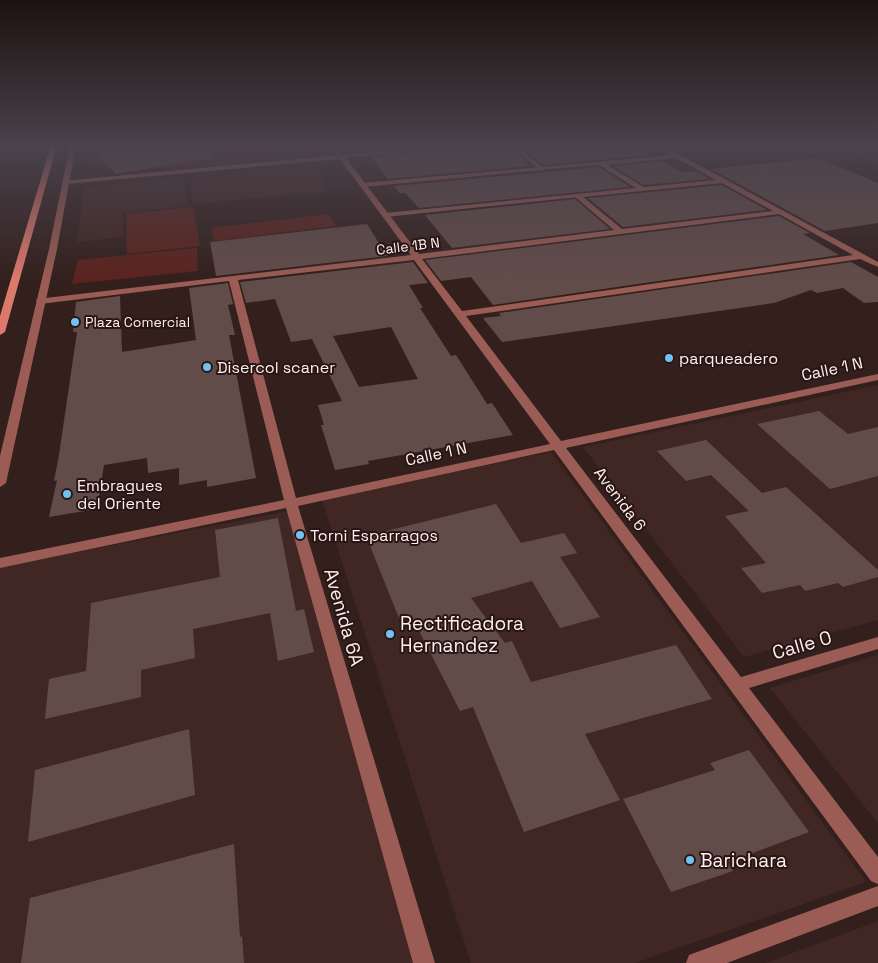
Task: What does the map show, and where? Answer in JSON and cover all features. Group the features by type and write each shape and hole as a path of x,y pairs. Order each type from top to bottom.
{"main road":[{"path":"0,332 41,190"}],"street":[{"path":"0,483 53,249 64,190"},
{"name":"Avenida 6","path":"367,190 878,874"},
{"path":"385,215 633,190"},
{"path":"740,190 878,266"},
{"path":"578,196 621,232"},
{"name":"Calle 1B N","path":"40,301 417,258 779,212"},
{"path":"459,314 861,256"},
{"name":"Avenida 6A","path":"233,280 291,503 424,963"},
{"name":"Calle 1 N","path":"0,563 291,503 878,377"},
{"name":"Calle 0","path":"737,685 878,643"},
{"path":"697,963 878,896"}],"shaded area":[{"path":"84,190 185,190 188,206 123,213 123,237 77,242"},
{"path":"191,190 328,191 193,204"},
{"path":"193,207 200,246 127,254 126,214"},
{"path":"329,214 336,226 214,241 211,228"},
{"path":"197,248 198,271 72,284 78,260"},
{"path":"878,385 878,620 744,657 583,447"},
{"path":"551,452 866,882 635,963 471,963 322,500"},
{"path":"289,511 416,963 0,963 0,567"},
{"path":"878,655 878,823 770,688"},
{"path":"878,921 878,963 766,963"}],"building":[{"path":"397,190 600,190 419,208 405,193 400,193"},
{"path":"671,190 731,190 767,210 623,227 588,198"},
{"path":"750,190 878,190 878,223 825,231"},
{"path":"575,199 610,229 452,248 425,215"},
{"path":"779,216 810,233 803,234 839,255 493,305 471,277 441,281 425,260"},
{"path":"367,224 387,256 216,276 210,242"},
{"path":"413,262 428,283 409,285 423,308 420,308 451,356 456,355 487,404 492,403 513,435 368,461 369,464 335,470 321,425 324,425 318,405 342,401 312,339 291,342 275,299 246,303 240,282","holes":["391,327 418,379 359,387 333,336"]},
{"path":"851,262 878,277 878,302 864,303 843,288 817,293 811,290 774,303 502,342 483,318 501,316 499,313"},
{"path":"228,283 233,304 228,305 235,335 229,335 256,478 207,487 207,480 179,485 179,468 148,473 147,458 104,465 97,509 49,517 57,480 54,481 77,332 73,332 76,302 120,296 122,352 196,340 189,288"},
{"path":"819,411 848,434 878,427 878,476 830,489 757,424"},
{"path":"706,440 762,493 786,487 878,570 878,577 843,587 838,583 805,591 800,585 762,593 741,568 766,563 725,516 749,511 711,475 686,481 657,451"},
{"path":"496,504 521,543 564,533 577,553 560,557 600,617 560,628 532,581 471,598 505,643 512,641 531,682 676,645 712,699 585,734 620,800 524,832 473,707 460,711 411,615 399,618 366,536"},
{"path":"278,518 296,611 304,609 314,652 278,661 270,613 193,629 195,658 141,670 141,697 45,719 49,679 86,671 91,603 220,577 215,530"},
{"path":"189,729 195,795 28,842 35,770"},
{"path":"749,750 809,832 728,862 733,871 671,892 623,799 715,770 710,763"},
{"path":"234,844 240,937 242,936 244,963 21,963 30,898"}],"place":[{"name":"Plaza Comercial","path":"75,322"},
{"name":"parqueadero","path":"669,358"},
{"name":"Disercol scaner","path":"207,367"},
{"name":"Embragues del Oriente","path":"67,494"},
{"name":"Torni Esparragos","path":"300,535"},
{"name":"Rectificadora Hernandez","path":"390,634"},
{"name":"Barichara","path":"690,860"}]}
